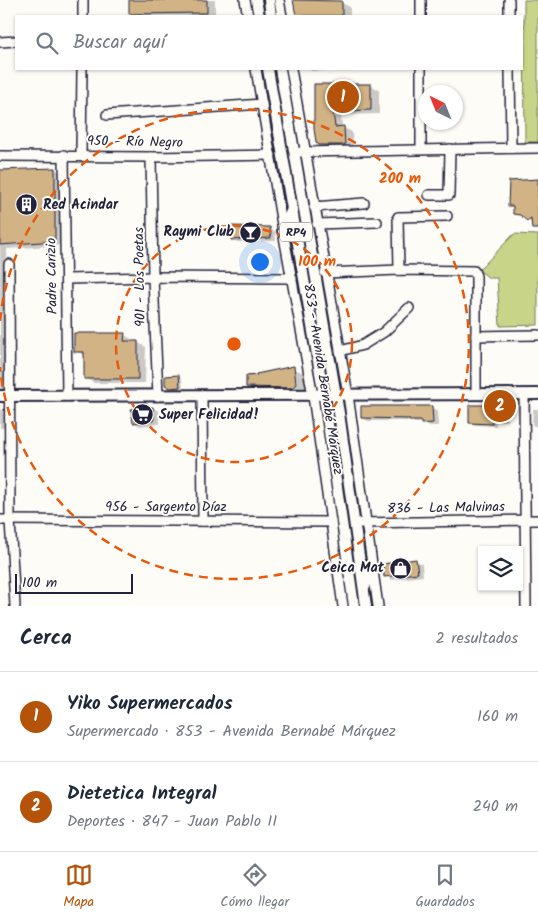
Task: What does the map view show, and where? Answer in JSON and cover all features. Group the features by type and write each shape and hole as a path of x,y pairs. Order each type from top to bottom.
{"main road":[{"path":"256,0 259,15"},
{"path":"269,0 271,15"},
{"name":"853 - Avenida Bernabé Márquez","path":"268,70 324,396 354,606"},
{"name":"853 - Avenida Bernabé Márquez","path":"280,70 336,396 366,606"},
{"path":"283,231 292,208"},
{"path":"5,396 538,394"},
{"path":"364,589 372,569"}],"street":[{"path":"83,0 83,15"},
{"path":"245,0 248,15"},
{"path":"280,0 282,15"},
{"path":"421,0 421,15"},
{"path":"509,0 509,15"},
{"path":"0,42 15,41"},
{"path":"81,155 82,70"},
{"name":"853 - Avenida Bernabé Márquez","path":"256,70 313,396 343,606"},
{"name":"853 - Avenida Bernabé Márquez","path":"291,70 325,273 348,396 378,606"},
{"path":"421,70 421,149"},
{"path":"510,70 511,148"},
{"path":"107,115 262,104"},
{"path":"294,153 306,151 538,148"},
{"path":"429,195 449,195 450,149"},
{"name":"Padre Carizio","path":"64,155 68,396"},
{"name":"950 - Río Negro","path":"0,156 81,155 152,157 271,155"},
{"name":"901 - Los Poetas","path":"152,157 153,277 158,396"},
{"path":"314,207 364,203"},
{"path":"399,270 398,217 447,216"},
{"path":"317,224 377,222"},
{"path":"9,264 5,396 15,606"},
{"path":"325,273 399,270 474,271 476,276 476,394"},
{"path":"67,279 153,277 292,278"},
{"path":"340,351 363,346 384,332 408,308"},
{"path":"476,336 538,334"},
{"path":"524,394 526,606"},
{"path":"202,396 204,521"},
{"name":"956 - Sargento Díaz","path":"0,520 331,522"},
{"name":"836 - Las Malvinas","path":"354,523 538,520"}],"green space":[{"path":"524,0 538,0 538,142 525,142"},
{"path":"514,234 538,235 538,325 500,326 497,278 489,278 479,270"}],"building":[{"path":"129,0 207,0 207,13 129,14"},
{"path":"293,0 342,1 342,15 296,15"},
{"path":"314,84 371,84 371,110 333,111 335,127 344,126 345,145 319,145 316,142 314,129"},
{"name":"Red Acindar","path":"55,168 55,241 0,245 0,170"},
{"path":"538,179 538,229 532,229 531,218 527,221 520,215 513,214 513,206 508,206 509,181"},
{"name":"Raymi Club","path":"230,226 270,227 271,238 231,240"},
{"path":"74,333 125,333 124,341 138,341 138,379 84,379 84,352 74,352"},
{"path":"294,366 296,384 292,388 246,387 246,376"},
{"path":"179,375 180,387 170,388 165,385 165,376"},
{"path":"469,405 504,405 504,419 492,419 492,424 469,423"},
{"path":"361,406 432,406 433,423 421,424 421,421 409,421 409,419 361,418"},
{"name":"Super Felicidad!","path":"153,407 154,421 133,423 131,409"},
{"name":"Ceica Mat","path":"416,559 418,573 384,577 383,564"}],"place":[{"name":"Yiko Supermercados","path":"343,97"},
{"name":"Red Acindar","path":"27,205"},
{"name":"Raymi Club","path":"250,232"},
{"name":"Dietetica Integral","path":"500,406"},
{"name":"Super Felicidad!","path":"143,415"},
{"name":"Ceica Mat","path":"400,568"}]}
